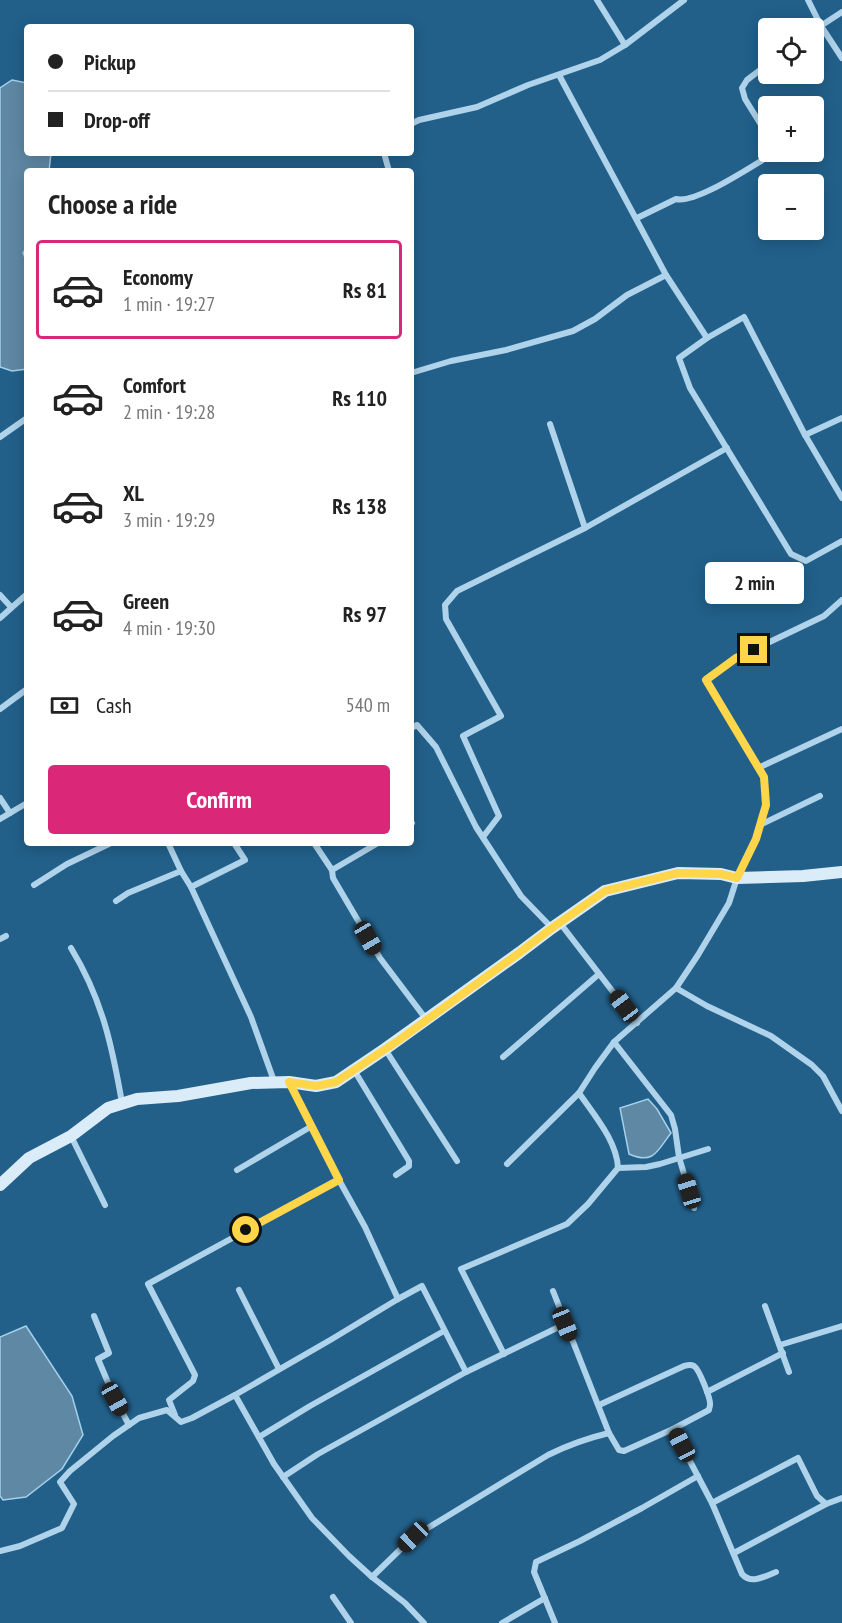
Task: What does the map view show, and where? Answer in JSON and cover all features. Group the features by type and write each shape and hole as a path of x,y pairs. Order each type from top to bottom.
{"street":[{"path":"597,0 626,45"},
{"path":"414,122 477,107 528,85 600,60 626,45 684,0"},
{"path":"808,0 817,18"},
{"path":"824,24 842,12"},
{"path":"824,31 842,58"},
{"path":"758,72 747,80 742,88 745,99 758,120"},
{"path":"559,75 666,275 707,338"},
{"path":"637,218 676,199 682,200 707,192 759,162"},
{"path":"414,372 573,331 595,319 627,295 666,275"},
{"path":"842,498 744,317 707,338 680,358 690,388 791,554 806,561 842,541"},
{"path":"806,435 842,418"},
{"path":"0,437 24,420"},
{"path":"550,424 585,528"},
{"path":"483,837 499,816 463,736 501,716 446,619 445,605 457,591 585,528 727,448"},
{"path":"0,595 11,607"},
{"path":"0,618 24,596"},
{"path":"507,1164 579,1093 614,1042 676,988 729,903 737,878 756,839 766,805 764,777 706,680 736,658 824,616 842,600"},
{"path":"0,709 24,690"},
{"path":"414,726 417,725 436,747 476,827 521,896 556,925 599,974 637,1023"},
{"path":"758,768 842,729"},
{"path":"760,825 820,796"},
{"path":"0,798 10,813"},
{"path":"0,819 24,805"},
{"path":"34,885 67,864 105,846"},
{"path":"169,846 191,887 251,1017 274,1081"},
{"path":"191,887 245,860 236,846"},
{"path":"316,846 332,870 333,878 380,958 426,1020"},
{"path":"332,870 373,846"},
{"path":"116,901 129,892 181,871"},
{"path":"0,1185 29,1158 71,1136 108,1108 137,1099 178,1096 274,1081 316,1086 336,1082 605,891 678,873 721,874 737,878 842,872"},
{"path":"71,948 98,999 113,1052 122,1104"},
{"path":"503,1057 599,974"},
{"path":"676,988 707,1006 771,1036 812,1065 823,1076 842,1111"},
{"path":"614,1042 671,1115 679,1157 694,1208"},
{"path":"385,1049 457,1161"},
{"path":"354,1070 409,1161 409,1166 396,1175"},
{"path":"289,1082 365,1227 398,1299"},
{"path":"504,1354 460,1269 567,1224 588,1204 618,1168 618,1155 579,1093"},
{"path":"237,1170 312,1126"},
{"path":"71,1136 105,1205"},
{"path":"618,1168 646,1167 708,1149"},
{"path":"176,1417 169,1400 193,1381 195,1375 147,1284 339,1180"},
{"path":"0,1551 20,1546 62,1528 74,1504 60,1482 113,1436 139,1418 168,1410 182,1422 192,1418 422,1286 466,1372"},
{"path":"239,1290 279,1369"},
{"path":"553,1291 609,1433 621,1452 674,1429 709,1410 711,1406 698,1371 689,1365 598,1405"},
{"path":"765,1306 789,1372"},
{"path":"94,1316 109,1353 99,1359 115,1399 129,1425"},
{"path":"283,1477 318,1454 466,1372 565,1324"},
{"path":"780,1345 842,1326"},
{"path":"259,1437 444,1331"},
{"path":"707,1392 783,1353"},
{"path":"235,1395 283,1477 312,1518 349,1556 405,1603 424,1623"},
{"path":"674,1429 712,1503 742,1574 746,1579 751,1580 776,1572"},
{"path":"372,1577 413,1537 538,1460 570,1444 609,1433"},
{"path":"712,1503 798,1458 817,1496 826,1503"},
{"path":"555,1623 534,1572 536,1562 590,1536 698,1476"},
{"path":"734,1553 826,1503 842,1498"},
{"path":"333,1598 351,1623"},
{"path":"502,1623 545,1598"}],"water":[{"path":"12,80 24,82 24,156 51,156 49,168 24,168 24,369 12,371 0,367 0,88"},
{"path":"648,1099 657,1109 671,1133 654,1154 644,1158 629,1154 620,1108"},
{"path":"26,1326 72,1396 83,1435 62,1469 26,1497 3,1500 0,1496 0,1337"}],"route":[{"path":"246,1230 339,1180 289,1082 316,1086 336,1082 399,1040 605,891 678,873 721,874 737,878 756,839 766,805 764,777 706,680 736,658 754,650"}]}
